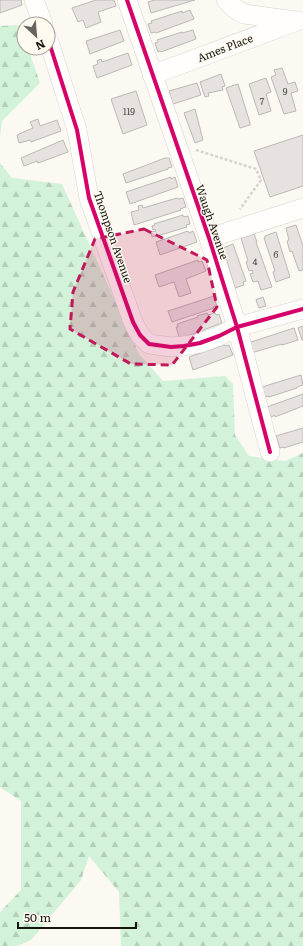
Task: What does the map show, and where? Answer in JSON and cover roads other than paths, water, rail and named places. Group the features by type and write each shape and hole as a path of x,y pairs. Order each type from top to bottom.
{"street":[{"path":"34,0 40,16"},
{"name":"Waugh Avenue","path":"127,0 209,238 237,327 270,452"},
{"path":"226,0 234,8 244,14 300,22"},
{"name":"Ames Place","path":"152,75 300,22"},
{"name":"Thompson Avenue","path":"54,56 77,130 89,198 133,322 140,335 149,344 171,347 184,346 219,336 237,327"},
{"path":"209,238 303,208"},
{"path":"237,327 303,309"}]}
